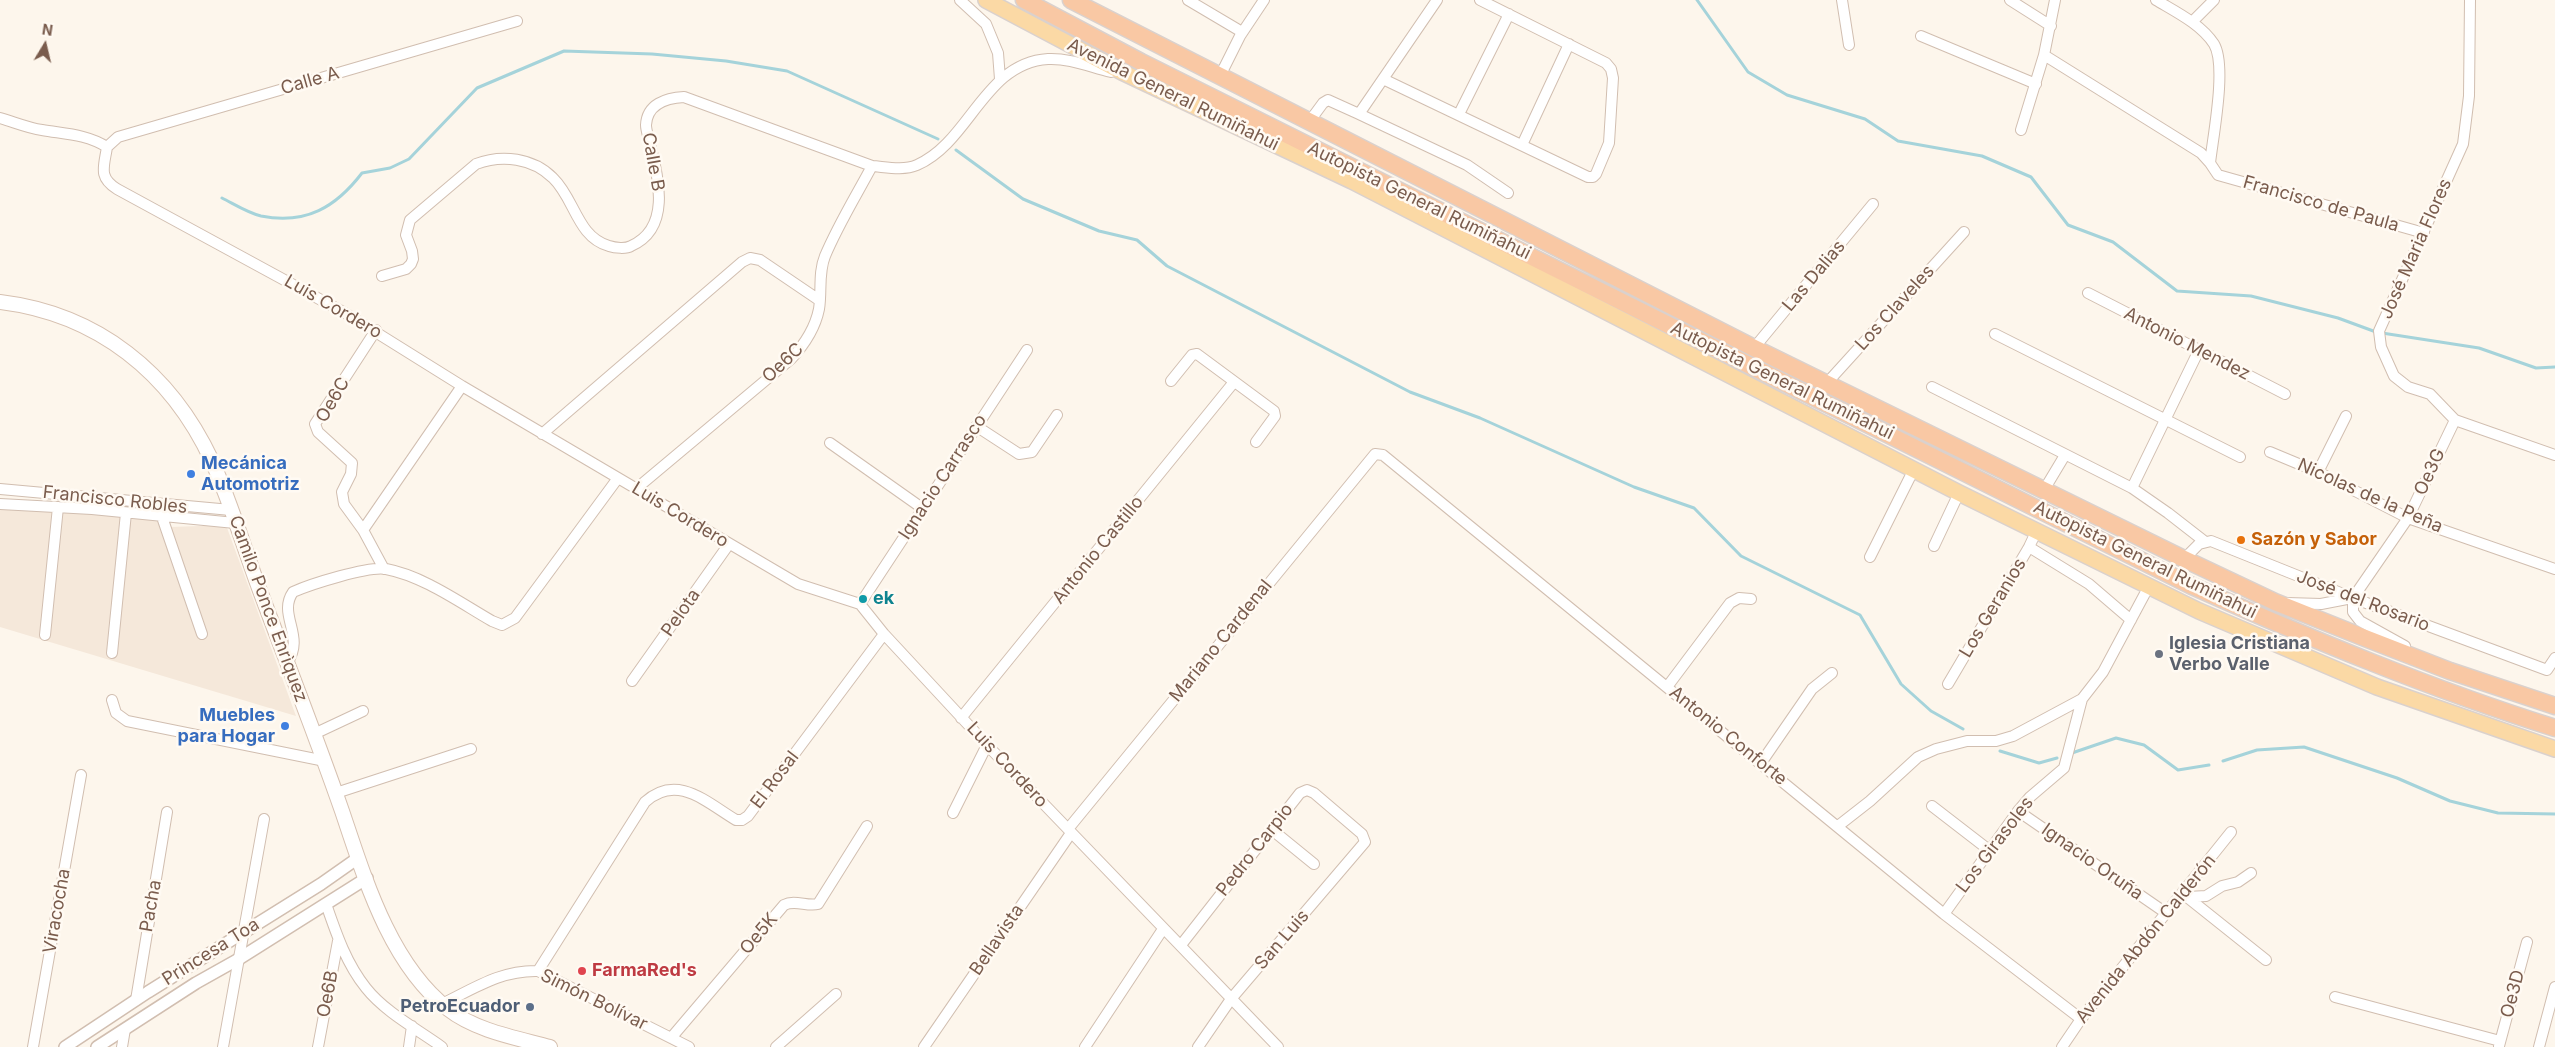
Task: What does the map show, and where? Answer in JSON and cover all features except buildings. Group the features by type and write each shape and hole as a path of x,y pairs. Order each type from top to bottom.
{"highway":[{"name":"Autopista General Rumiñahui","path":"1024,0 1141,62 2192,586 2330,646 2504,712 2555,728"},
{"name":"Autopista General Rumiñahui","path":"1071,0 1754,348 2184,559 2275,602 2450,671 2555,706"}],"main road":[{"name":"Avenida General Rumiñahui","path":"986,0 1122,72 1352,181 1960,493 2149,586 2327,668 2448,713 2555,749"},
{"name":"Camilo Ponce Enrìquez","path":"0,302 53,312 102,334 124,348 158,381 182,410 213,463 325,761 358,858 395,946 415,976 450,1011 481,1027 550,1047"}],"street":[{"path":"960,0 986,24 998,53 1000,79"},
{"path":"1188,0 1242,32"},
{"path":"1220,76 1242,32 1264,0"},
{"path":"1359,114 1437,0"},
{"path":"1382,79 1588,177 1596,174 1608,143 1613,78 1611,69 1606,63 1480,0"},
{"path":"1842,0 1850,45"},
{"path":"2010,0 2051,26"},
{"path":"2022,130 2044,54 2055,0"},
{"path":"2156,0 2192,22 2214,44 2220,66 2210,162"},
{"path":"2192,22 2214,0"},
{"name":"José Maria Flores","path":"2470,0 2469,96 2463,144 2379,331 2381,347 2394,376 2408,387 2430,394 2455,420 2555,454"},
{"path":"1459,114 1509,14"},
{"name":"Calle A","path":"107,147 118,137 517,21"},
{"path":"1921,36 2036,84"},
{"path":"1522,146 1569,44"},
{"path":"2044,54 2201,152 2210,162"},
{"name":"Calle B","path":"382,276 406,269 411,264 413,259 412,251 406,235 410,220 476,164 486,160 520,160 533,164 545,172 554,179 589,235 599,243 614,248 630,247 640,241 649,232 655,221 660,190 646,126 650,112 658,102 671,98 684,97 872,166 905,168 927,159 947,143 1000,79 1024,65 1047,59 1075,62 1110,72 1122,72"},
{"path":"1309,122 1323,103 1328,100 1467,165 1508,193"},
{"path":"0,118 41,130 90,138 107,147"},
{"name":"Luis Cordero","path":"107,147 103,175 108,183 305,289 376,330 462,386 798,584 860,604 884,634 987,746 1278,1047"},
{"name":"Francisco de Paula","path":"2210,162 2218,175 2424,232"},
{"name":"Oe6C","path":"638,488 804,346 814,326 825,257 872,166"},
{"name":"Las Dalias","path":"1754,348 1873,204"},
{"name":"Los Claveles","path":"1826,384 1964,232"},
{"path":"542,434 742,262 750,258 760,260 819,300"},
{"name":"Antonio Mendez","path":"2088,293 2286,394"},
{"name":"Oe6C","path":"376,330 315,424 318,432 352,463 352,474 342,492 344,504 363,530 384,569"},
{"path":"1995,334 2240,457"},
{"name":"Ignacio Carrasco","path":"860,604 1027,350"},
{"path":"2132,488 2200,350"},
{"path":"1170,381 1192,355 1197,354 1274,411 1275,416 1256,442"},
{"name":"Antonio Castillo","path":"961,718 1234,382"},
{"path":"363,530 462,386"},
{"path":"1932,388 2132,488 2168,513 2204,542 2184,559"},
{"path":"976,426 1019,454 1032,452 1057,415"},
{"path":"2318,472 2346,416"},
{"name":"Oe3G","path":"2353,598 2408,518 2455,420"},
{"path":"830,443 922,508"},
{"name":"Nicolas de la Peña","path":"2270,452 2318,472 2408,518 2555,569"},
{"name":"Antonio Conforte","path":"1375,454 1383,455 1944,914 2081,1019"},
{"name":"Mariano Cardenal","path":"1069,831 1375,454"},
{"path":"2044,490 2065,455"},
{"path":"1870,557 1914,469"},
{"path":"287,663 296,645 288,607 293,592 325,580 384,569 426,584 492,622 502,625 515,618 618,478"},
{"name":"Francisco Robles","path":"0,489 233,517"},
{"path":"1934,546 1960,493"},
{"path":"0,504 58,507 162,517 233,517"},
{"path":"45,635 58,507"},
{"path":"112,653 126,513"},
{"path":"162,517 202,634"},
{"name":"Los Geranios","path":"1948,684 2029,547 2037,530"},
{"name":"José del Rosario","path":"2204,542 2211,541 2353,598 2547,670 2555,658"},
{"name":"Pelota","path":"632,681 729,544"},
{"path":"2029,547 2089,584 2132,620"},
{"name":"Los Girasoles","path":"1944,914 2018,811 2030,797 2064,768 2082,699 2103,672 2149,586"},
{"path":"1668,687 1730,603 1739,598 1750,599"},
{"path":"2275,602 2321,604 2353,598 2353,612 2360,622 2450,671"},
{"name":"El Rosal","path":"538,971 645,802 655,793 667,789 680,789 693,794 736,820 742,820 748,816 884,634"},
{"path":"1761,763 1812,689 1832,673"},
{"name":"Los Girasoles","path":"1838,826 1870,801 1918,757 1936,749 1967,742 1996,741 2013,736 2082,699"},
{"path":"112,700 116,713 127,720 325,761"},
{"path":"314,734 363,711"},
{"path":"953,814 987,746"},
{"path":"336,794 471,749"},
{"name":"Viracocha","path":"33,1047 81,775"},
{"name":"Pedro Carpio","path":"1181,945 1300,793 1307,790 1314,793 1362,834"},
{"path":"1932,806 1989,850"},
{"name":"Ignacio Oruña","path":"2018,811 2166,913"},
{"name":"Pacha","path":"136,1000 167,812"},
{"path":"223,1047 264,819"},
{"name":"Oe5K","path":"671,1038 784,905 788,902 812,906 818,904 867,826"},
{"path":"1271,829 1314,864"},
{"name":"Bellavista","path":"924,1047 1069,831"},
{"name":"Avenida Abdón Calderón","path":"2062,1047 2081,1019 2166,913 2185,895 2232,832"},
{"name":"San Luis","path":"1198,1047 1231,999 1365,842 1362,834"},
{"name":"Princesa Toa","path":"64,1047 321,884 358,858"},
{"path":"2185,895 2206,896 2222,886 2238,882 2251,873"},
{"name":"Princesa Toa","path":"97,1047 196,983 238,960 367,878"},
{"path":"2185,895 2266,960"},
{"path":"326,904 338,941 366,988 379,1002 442,1047"},
{"path":"1085,1047 1162,929"},
{"name":"Oe6B","path":"318,1047 338,941"},
{"name":"Oe3D","path":"2500,1044 2527,942"},
{"name":"Simón Bolívar","path":"442,1004 504,973 519,970 538,971 689,1047"},
{"path":"2539,1047 2555,987"},
{"path":"776,1047 836,994"},
{"path":"2335,997 2500,1044"},
{"path":"409,1047 412,1026"},
{"path":"122,1047 125,1029"}],"shaded area":[{"path":"0,500 165,513 171,527 226,525 296,716 0,627"}],"waterway":[{"path":"1697,0 1748,72 1787,95 1865,119 1898,141 1982,156 2031,177 2068,225 2113,242 2177,291 2251,296 2338,318 2376,332"},
{"path":"222,198 246,211 261,216 292,218 319,211 342,195 362,173 390,168 409,159 477,88 564,51 652,54 726,61 787,71 938,139"},
{"path":"956,150 1023,199 1099,231 1137,240 1167,266 1410,392 1480,418 1634,487 1694,508 1741,556 1860,615 1901,684 1931,711 1963,729"},
{"path":"2382,333 2479,348 2536,368 2555,367"},
{"path":"2072,753 2116,738 2144,745 2178,770 2209,765"},
{"path":"2223,761 2257,750 2304,747 2397,778 2450,801 2498,813 2555,814"},
{"path":"2000,751 2039,763 2057,758"}],"place":[{"name":"Mecánica Automotriz","path":"191,474"},
{"name":"Sazón y Sabor","path":"2241,540"},
{"name":"ek","path":"863,599"},
{"name":"Iglesia Cristiana Verbo Valle","path":"2159,654"},
{"name":"Muebles para Hogar","path":"285,726"},
{"name":"FarmaRed's","path":"582,971"},
{"name":"PetroEcuador","path":"530,1007"}]}
